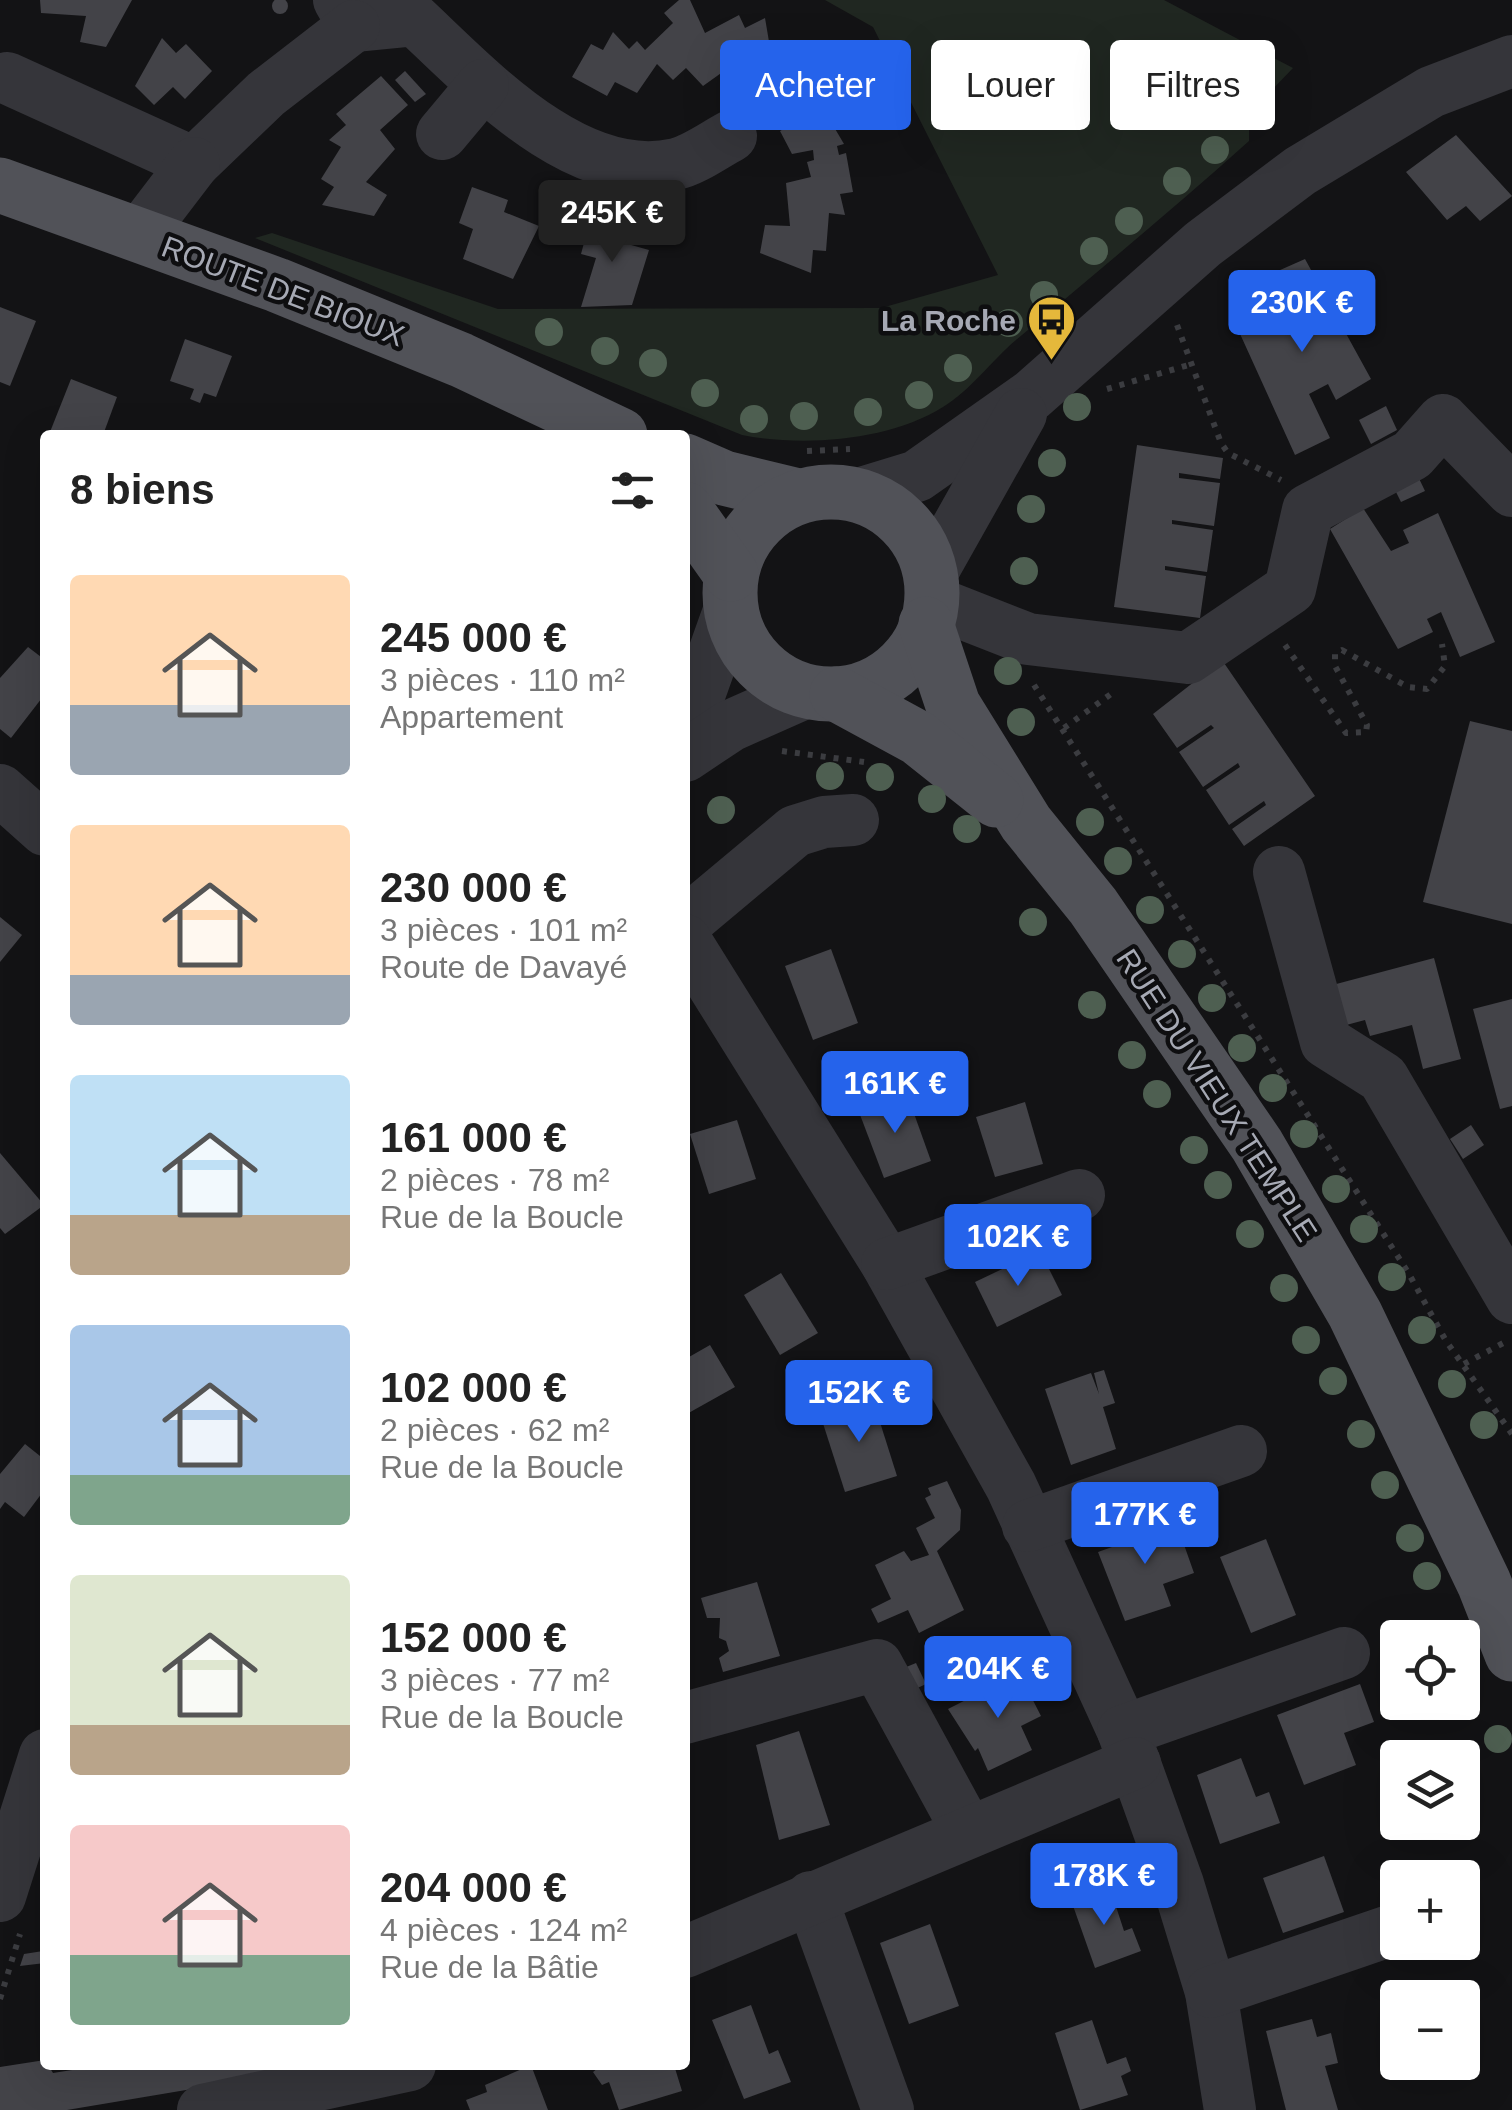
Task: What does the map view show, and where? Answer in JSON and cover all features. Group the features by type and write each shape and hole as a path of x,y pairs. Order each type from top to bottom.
{"main road":[{"name":"ROUTE DE BIOUX","path":"0,185 461,360 578,423 602,430"},
{"path":"690,464 724,478 798,496 858,494 894,512 917,537 930,600 921,640 903,664 880,681 823,692 765,669 744,644 731,591 690,519"},
{"path":"731,591 740,547 761,518 798,496"},
{"name":"RUE DU VIEUX TEMPLE","path":"930,600 953,706 1026,823 1094,906 1257,1145 1355,1314 1498,1580 1512,1654"},
{"name":"RUE DU VIEUX TEMPLE","path":"823,692 918,738 1026,823"}],"street":[{"path":"139,235 194,163 347,13 418,10 483,84 585,156 624,168 678,164 731,136"},
{"path":"858,494 918,476 1032,395 1158,283 1300,171 1349,138 1431,92 1512,60"},
{"path":"8,78 194,163"},
{"path":"442,134 483,84"},
{"path":"1032,395 930,600 1028,639 1188,658 1290,589 1308,510 1412,455 1442,420 1512,491"},
{"path":"690,708 698,698 731,591"},
{"path":"690,753 730,726 823,692"},
{"path":"0,790 40,826"},
{"path":"690,919 796,831 824,822 853,820"},
{"path":"1279,872 1326,1042 1383,1078 1512,1298"},
{"path":"690,948 886,1264 1011,1486 1129,1747 1211,1992 1230,2110"},
{"path":"886,1264 1078,1195"},
{"path":"1028,1526 1241,1450"},
{"path":"690,1950 968,1832 1129,1747 1344,1653"},
{"path":"690,1717 877,1665 968,1832"},
{"path":"0,1896 40,1771"},
{"path":"811,1897 888,2110"},
{"path":"1211,1992 1380,1934"},
{"path":"235,2107 389,2070"}],"path":[{"path":"1158,283 1228,454 1288,484"},
{"path":"1095,392 1192,364"},
{"path":"1282,642 1346,733 1357,736 1366,732 1367,725 1335,666 1335,654 1342,650 1408,687 1427,689 1445,666 1442,644"},
{"path":"1024,673 1046,699 1464,1364 1512,1434"},
{"path":"777,750 883,763"},
{"path":"1464,1364 1512,1339"}],"shaded area":[{"path":"825,0 1164,0 1240,40 1110,40 1110,130 1249,130 1249,141 943,407 897,427 845,438 792,440 742,435 255,238 272,233 498,309 881,308 998,275 911,102 911,40 880,40 873,27"},
{"path":"1275,59 1293,68 1275,87"}],"building":[{"path":"40,0 132,0 106,47 80,42 86,16 41,13"},
{"path":"274,0 286,0 286,12 274,12"},
{"path":"679,0 690,0 705,33 739,15 745,28 765,18 769,40 720,40 720,74 703,86 686,68 673,80 657,64 637,93 615,82 607,96 572,77 591,44 603,50 613,32 629,49 637,41 645,50 673,23 664,13"},
{"path":"162,38 176,53 186,44 212,71 185,99 173,87 154,105 135,86"},
{"path":"405,71 426,94 415,102 395,80"},
{"path":"381,76 408,105 380,130 395,149 366,182 387,195 374,216 322,205 334,187 321,179 341,147 329,140 346,125 336,114"},
{"path":"836,130 844,144 837,146 839,155 846,153 853,192 840,194 845,215 829,213 826,251 813,250 811,273 760,253 765,225 790,226 786,183 811,177 807,162 814,160 813,150 792,154 780,131"},
{"path":"1456,135 1512,196 1480,221 1466,206 1447,220 1406,172"},
{"path":"472,187 508,200 504,212 539,226 513,279 463,259 473,229 459,223"},
{"path":"591,217 629,227 624,243 649,250 632,305 581,307 596,258 581,254"},
{"path":"1305,259 1371,379 1336,400 1328,384 1309,394 1330,438 1295,455 1236,325 1272,310 1279,327 1291,321 1269,275"},
{"path":"0,307 36,321 10,386 0,382"},
{"path":"185,339 232,356 216,397 204,393 200,403 190,399 194,389 170,381"},
{"path":"71,379 117,397 105,430 51,430"},
{"path":"1386,406 1397,430 1371,444 1359,420"},
{"path":"1137,445 1223,458 1220,479 1179,473 1179,478 1220,483 1214,526 1172,520 1172,524 1213,530 1207,572 1165,566 1165,570 1206,576 1200,618 1114,607"},
{"path":"1413,466 1425,491 1401,502 1389,478"},
{"path":"1363,508 1391,551 1409,543 1403,530 1438,513 1495,642 1460,657 1441,612 1427,619 1433,632 1398,649 1330,529"},
{"path":"28,647 40,656 40,700 11,738 0,729 0,678"},
{"path":"1222,660 1315,796 1244,846 1232,829 1266,805 1264,801 1229,825 1206,790 1240,767 1238,763 1203,787 1179,752 1214,728 1211,725 1177,748 1153,714"},
{"path":"1470,721 1512,731 1512,924 1423,902"},
{"path":"0,917 22,935 0,962"},
{"path":"831,949 858,1023 813,1040 785,966"},
{"path":"1434,958 1461,1059 1423,1069 1412,1025 1370,1036 1365,1020 1335,1028 1325,987"},
{"path":"1512,999 1512,1106 1500,1109 1473,1009"},
{"path":"907,1094 931,1161 884,1178 859,1112"},
{"path":"1025,1102 1043,1164 995,1177 976,1117"},
{"path":"737,1120 756,1179 709,1194 690,1134"},
{"path":"1471,1125 1484,1145 1463,1159 1450,1139"},
{"path":"0,1153 40,1200 40,1208 5,1234 0,1228"},
{"path":"1040,1251 1062,1295 997,1327 975,1282"},
{"path":"781,1273 818,1333 780,1355 744,1295"},
{"path":"710,1345 735,1387 690,1412 690,1356"},
{"path":"1104,1370 1115,1403 1103,1407 1116,1449 1071,1465 1045,1389 1091,1373 1099,1394 1094,1373"},
{"path":"872,1397 897,1476 845,1492 820,1414"},
{"path":"25,1444 40,1456 40,1496 24,1517 5,1502 0,1509 0,1474"},
{"path":"947,1481 961,1510 960,1530 937,1551 964,1610 919,1633 908,1610 878,1623 871,1609 891,1599 875,1565 904,1551 911,1561 929,1555 916,1528 935,1518 925,1498 931,1495 928,1488"},
{"path":"1137,1520 1140,1527 1153,1530 1176,1522 1194,1573 1163,1584 1171,1606 1125,1621 1098,1552 1112,1547 1109,1539 1118,1536 1115,1528"},
{"path":"1266,1539 1296,1615 1251,1633 1220,1557"},
{"path":"757,1582 780,1656 723,1672 719,1658 729,1651 726,1641 719,1638 720,1618 707,1618 701,1598"},
{"path":"916,1663 926,1684 909,1692 899,1670"},
{"path":"1019,1673 1041,1716 1021,1726 1032,1750 988,1771 978,1748 975,1751 948,1709"},
{"path":"1360,1684 1374,1722 1344,1733 1356,1765 1304,1785 1277,1715"},
{"path":"799,1731 830,1825 779,1840 756,1745"},
{"path":"1241,1758 1256,1797 1269,1792 1280,1823 1220,1844 1197,1775"},
{"path":"1324,1856 1344,1912 1283,1933 1263,1878"},
{"path":"1109,1885 1124,1931 1132,1928 1141,1951 1095,1968 1071,1900"},
{"path":"930,1924 959,2006 909,2024 880,1943"},
{"path":"40,1951 40,1964 20,1966 24,1954"},
{"path":"751,2005 769,2054 778,2050 791,2082 744,2099 712,2020"},
{"path":"1312,2019 1317,2037 1331,2033 1338,2063 1325,2066 1338,2110 1286,2110 1266,2031"},
{"path":"1092,2020 1107,2064 1126,2057 1131,2071 1121,2076 1128,2095 1080,2110 1055,2033"},
{"path":"40,2061 40,2070 53,2073 268,2070 269,2076 67,2110 0,2110 0,2067"},
{"path":"520,2070 533,2070 548,2110 470,2110 466,2100 487,2092 485,2085"},
{"path":"676,2070 682,2091 619,2110 609,2082 602,2085 593,2072"}],"place":[{"name":"La Roche","path":"1051,362"}]}
